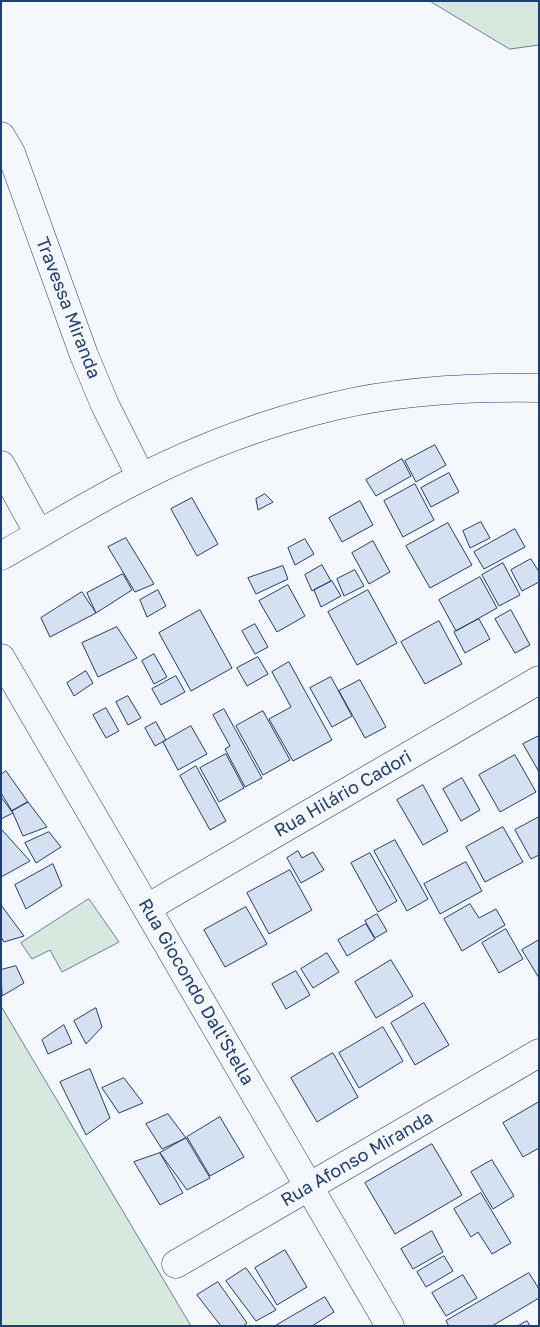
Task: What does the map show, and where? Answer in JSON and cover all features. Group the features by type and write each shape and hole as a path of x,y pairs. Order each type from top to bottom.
{"street":[{"name":"Travessa Miranda","path":"1,136 11,152 64,304 84,355 105,405 141,477"},
{"path":"1,556 141,477 230,438 276,423 336,406 390,397 454,390 539,388"},
{"path":"1,465 39,534"},
{"name":"Rua Giocondo Dall'Stella","path":"1,658 390,1326"},
{"name":"Rua Hilário Cadori","path":"147,908 539,680"},
{"name":"Rua Afonso Miranda","path":"176,1264 539,1053"}],"shaded area":[{"path":"430,1 539,1 539,45 510,49"},
{"path":"89,899 119,942 62,972 50,950 32,959 21,943"},
{"path":"1,1006 191,1326 1,1326"}],"building":[{"path":"435,445 446,465 416,482 405,461"},
{"path":"402,459 411,476 376,496 366,480"},
{"path":"449,473 459,492 431,507 421,488"},
{"path":"415,484 434,520 403,537 384,501"},
{"path":"265,494 273,502 258,510 256,499"},
{"path":"192,498 218,544 197,556 171,509"},
{"path":"360,501 373,525 342,542 329,518"},
{"path":"481,522 490,538 470,548 463,531"},
{"path":"448,523 472,565 430,588 406,546"},
{"path":"515,529 525,547 484,569 474,552"},
{"path":"126,538 154,584 135,592 108,547"},
{"path":"305,539 314,554 295,565 288,548"},
{"path":"373,541 390,572 369,584 352,553"},
{"path":"531,559 539,572 539,582 522,591 511,570"},
{"path":"503,563 520,595 499,606 482,575"},
{"path":"322,565 331,581 312,591 305,575"},
{"path":"283,566 288,579 256,594 248,578"},
{"path":"355,570 364,586 344,596 337,579"},
{"path":"123,574 132,590 96,613 87,593"},
{"path":"480,577 497,608 456,631 439,600"},
{"path":"332,581 341,596 321,607 314,590"},
{"path":"288,585 305,616 277,632 259,601"},
{"path":"158,590 166,606 147,617 140,600"},
{"path":"368,590 397,643 357,665 328,612"},
{"path":"82,592 96,613 50,637 41,618"},
{"path":"200,610 232,668 191,691 159,633"},
{"path":"511,610 530,645 515,653 495,619"},
{"path":"479,619 490,639 465,653 454,632"},
{"path":"439,621 462,664 425,684 401,642"},
{"path":"255,624 268,647 255,654 242,631"},
{"path":"117,627 137,658 98,677 82,643"},
{"path":"154,654 167,677 154,684 142,661"},
{"path":"258,657 268,674 247,686 237,668"},
{"path":"289,662 332,740 293,761 269,719 291,707 272,672"},
{"path":"86,671 93,683 74,696 67,683"},
{"path":"176,676 185,692 161,705 152,689"},
{"path":"331,677 352,716 332,727 310,688"},
{"path":"360,680 386,727 365,738 339,691"},
{"path":"128,696 141,718 128,725 116,702"},
{"path":"106,708 119,731 106,738 93,715"},
{"path":"224,709 262,778 245,787 225,749 230,746 213,715"},
{"path":"263,711 290,760 263,775 236,726"},
{"path":"156,722 166,740 155,746 145,728"},
{"path":"191,726 207,754 178,770 163,742"},
{"path":"539,736 539,772 523,744"},
{"path":"226,754 244,788 219,802 200,768"},
{"path":"515,755 536,792 500,812 479,775"},
{"path":"196,766 226,821 210,830 180,776"},
{"path":"6,771 28,802 12,811 1,793 1,775"},
{"path":"462,778 480,810 461,821 443,789"},
{"path":"423,785 448,831 423,845 397,800"},
{"path":"1,797 13,813 1,819"},
{"path":"28,802 47,827 23,836 12,811"},
{"path":"539,817 539,855 531,859 515,830"},
{"path":"503,827 523,862 485,882 466,847"},
{"path":"1,831 30,861 1,877"},
{"path":"49,832 61,847 36,863 25,843"},
{"path":"395,840 428,899 407,911 374,851"},
{"path":"298,851 302,858 313,852 324,870 301,883 287,858"},
{"path":"370,853 397,901 378,912 351,863"},
{"path":"466,862 482,891 440,914 424,884"},
{"path":"53,864 62,886 26,909 15,885"},
{"path":"290,870 312,910 269,934 247,893"},
{"path":"470,904 479,918 496,909 505,925 462,951 444,919"},
{"path":"1,905 24,936 4,942 1,937"},
{"path":"246,907 267,944 225,967 204,930"},
{"path":"377,914 387,931 375,938 365,921"},
{"path":"366,924 375,939 347,956 338,940"},
{"path":"506,929 523,959 499,973 482,943"},
{"path":"539,940 539,978 522,950"},
{"path":"327,953 339,972 313,988 301,969"},
{"path":"391,960 413,996 376,1018 355,982"},
{"path":"16,966 24,983 2,996 1,970"},
{"path":"296,971 310,995 286,1009 272,984"},
{"path":"424,1003 449,1045 415,1065 391,1023"},
{"path":"96,1008 102,1027 86,1044 74,1021"},
{"path":"64,1025 72,1043 48,1054 42,1040"},
{"path":"383,1027 403,1061 359,1088 339,1053"},
{"path":"333,1053 358,1097 317,1122 291,1078"},
{"path":"90,1069 110,1118 86,1135 60,1082"},
{"path":"124,1078 143,1103 119,1113 102,1088"},
{"path":"539,1102 539,1148 523,1157 503,1123"},
{"path":"168,1114 186,1138 162,1149 146,1124"},
{"path":"220,1117 244,1157 210,1176 187,1137"},
{"path":"186,1138 210,1178 187,1190 160,1153"},
{"path":"432,1144 462,1195 395,1234 365,1183"},
{"path":"160,1153 183,1193 160,1205 134,1162"},
{"path":"492,1160 514,1196 493,1209 471,1172"},
{"path":"481,1193 511,1243 492,1254 478,1232 471,1237 454,1209"},
{"path":"432,1231 443,1252 413,1269 401,1249"},
{"path":"285,1250 307,1287 277,1305 255,1268"},
{"path":"444,1256 453,1271 426,1287 417,1272"},
{"path":"246,1268 276,1310 256,1321 226,1281"},
{"path":"529,1273 539,1289 539,1298 492,1326 449,1326 446,1321"},
{"path":"463,1275 477,1298 446,1316 432,1293"},
{"path":"218,1282 247,1323 243,1326 221,1326 197,1295"},
{"path":"325,1297 334,1312 312,1326 275,1326"},
{"path":"527,1321 530,1326 518,1326"}]}
